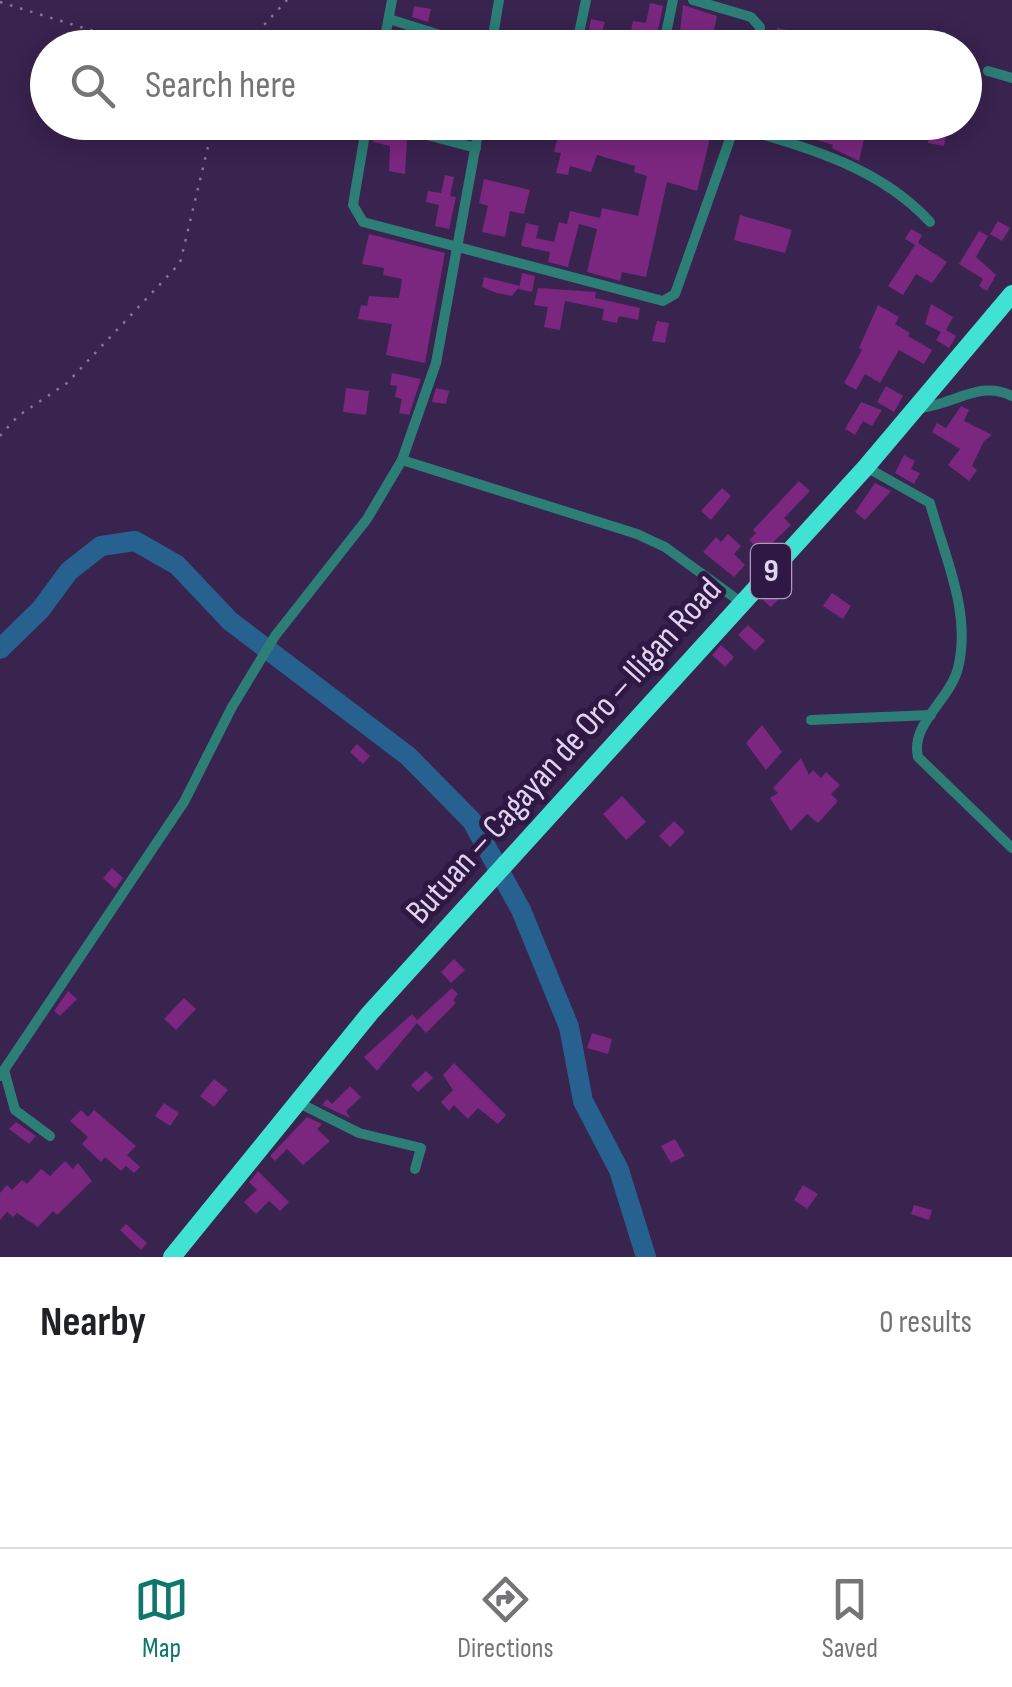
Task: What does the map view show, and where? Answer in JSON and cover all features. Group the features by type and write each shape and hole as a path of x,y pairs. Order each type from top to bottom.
{"highway":[{"name":"Butuan – Cagayan de Oro – Iligan Road","path":"172,1257 297,1102 524,841 866,467 1012,294"}],"street":[{"path":"387,30 392,0"},
{"path":"493,30 498,0"},
{"path":"580,30 586,0"},
{"path":"667,30 674,0"},
{"path":"693,0 731,5 757,22 760,30"},
{"path":"389,19 424,30"},
{"path":"988,71 1012,78"},
{"path":"364,140 354,194 356,217 653,300 669,299 675,294 729,140"},
{"path":"446,140 476,148"},
{"path":"50,1136 15,1110 2,1073 184,802 232,707 275,636 366,519 402,460 436,363 477,140"},
{"path":"779,140 868,172 914,204 930,222"},
{"path":"918,408 942,405 983,388 1012,396"},
{"path":"402,460 637,534 665,548 742,603"},
{"path":"866,467 930,503 956,584 960,618 958,669 916,741 924,766 1012,848"},
{"path":"811,720 931,716"},
{"path":"297,1102 359,1133 421,1148 414,1169"}],"path":[{"path":"260,30 287,0"},
{"path":"0,2 90,30"},
{"path":"0,436 18,416 67,384 180,264 210,140"}],"building":[{"path":"650,3 663,6 658,30 631,30 633,21 646,23"},
{"path":"683,5 717,16 714,30 680,30"},
{"path":"414,6 431,9 428,22 412,17"},
{"path":"591,19 605,22 603,30 589,30"},
{"path":"407,140 405,174 389,171 390,146 373,142"},
{"path":"557,140 710,140 697,191 667,182 646,277 622,272 620,281 587,272 597,229 579,224 568,267 548,262 550,252 521,246 526,223 539,226 536,238 554,242 559,222 567,224 570,211 600,218 602,208 638,216 647,176 634,172 635,166 597,155 591,172 570,166 568,175 556,173 561,153 554,152"},
{"path":"817,140 864,140 859,161 832,148 833,145"},
{"path":"929,140 945,140 944,146 928,143"},
{"path":"445,175 454,177 450,196 456,197 449,229 435,226 439,205 426,202 428,191 441,193"},
{"path":"484,179 530,190 524,214 510,211 505,237 482,232 488,206 479,203"},
{"path":"740,215 792,230 785,253 734,240"},
{"path":"998,221 1010,228 1002,241 990,234"},
{"path":"911,229 922,235 918,243 947,262 932,283 916,274 903,295 888,286 915,245 905,239"},
{"path":"979,231 988,236 976,257 996,275 987,291 979,286 983,279 959,264"},
{"path":"369,234 445,253 425,363 386,355 392,324 358,319 361,305 367,306 369,296 399,298 402,279 383,275 384,268 362,264"},
{"path":"522,273 535,276 532,292 519,289"},
{"path":"484,277 520,286 512,296 497,293 482,287"},
{"path":"538,288 596,292 595,298 640,308 638,320 619,316 617,323 602,320 604,309 565,301 560,330 544,327 548,307 534,305"},
{"path":"931,304 953,317 946,330 956,336 949,348 936,340 941,332 925,324"},
{"path":"878,305 899,317 895,324 910,333 908,336 932,350 924,364 899,350 880,383 865,374 856,390 844,383 862,350 859,348"},
{"path":"657,321 669,323 665,343 652,341"},
{"path":"392,373 421,379 409,415 399,413 402,399 395,397 397,386 390,385"},
{"path":"886,386 903,396 894,412 877,402"},
{"path":"346,388 369,391 366,415 343,412"},
{"path":"436,388 449,391 446,404 432,402"},
{"path":"861,402 882,410 872,426 863,421 855,435 845,429"},
{"path":"961,406 969,410 964,421 992,435 984,441 972,466 977,470 969,481 948,465 960,449 932,432 937,423 946,428"},
{"path":"904,455 915,461 911,469 920,473 914,484 895,473"},
{"path":"799,481 810,491 784,518 791,525 762,553 749,540 756,533 753,530"},
{"path":"875,483 891,491 865,520 855,512"},
{"path":"722,488 731,496 711,520 701,511"},
{"path":"728,534 741,546 734,554 745,565 734,577 703,552 716,537 721,542"},
{"path":"775,585 784,593 771,607 763,600"},
{"path":"832,593 851,606 843,619 823,606"},
{"path":"748,625 765,641 755,651 738,635"},
{"path":"721,645 734,657 725,667 712,655"},
{"path":"762,725 782,752 766,770 746,743"},
{"path":"357,744 370,756 363,764 350,752"},
{"path":"801,758 809,775 813,770 821,778 826,772 840,785 831,794 838,801 818,823 807,814 791,831 770,798 778,793 773,788"},
{"path":"622,796 646,822 626,840 603,814"},
{"path":"674,821 685,832 670,847 659,836"},
{"path":"112,868 123,878 115,889 103,878"},
{"path":"454,959 465,970 451,983 441,972"},
{"path":"452,988 458,994 453,1000 456,1003 426,1033 417,1023 377,1071 364,1057 412,1014 417,1020"},
{"path":"68,991 77,999 60,1016 54,1011"},
{"path":"184,998 196,1009 176,1030 164,1019"},
{"path":"592,1033 612,1039 608,1054 587,1048"},
{"path":"454,1063 506,1115 498,1124 478,1108 468,1119 454,1105 449,1111 441,1102 453,1090 443,1075"},
{"path":"426,1071 433,1078 418,1092 411,1085"},
{"path":"214,1079 228,1090 214,1107 200,1096"},
{"path":"350,1086 361,1097 346,1111 350,1118 322,1105 327,1099 332,1104"},
{"path":"164,1103 179,1113 170,1126 155,1116"},
{"path":"81,1110 88,1117 94,1110 136,1146 127,1155 140,1167 134,1173 126,1166 121,1171 105,1157 101,1162 82,1144 88,1137 70,1121"},
{"path":"307,1117 322,1124 317,1129 330,1141 303,1165 287,1149 275,1161 270,1156"},
{"path":"16,1122 36,1136 29,1144 9,1129"},
{"path":"675,1139 685,1156 671,1163 661,1146"},
{"path":"65,1161 73,1169 78,1163 92,1181 57,1215 53,1211 38,1227 17,1213 13,1217 7,1212 0,1220 0,1193 7,1185 12,1190 22,1180 27,1184 41,1169 50,1176"},
{"path":"258,1171 289,1202 280,1211 269,1201 256,1214 244,1202 257,1190 249,1182"},
{"path":"803,1185 818,1194 807,1209 794,1200"},
{"path":"914,1205 932,1210 929,1220 911,1214"},
{"path":"126,1224 147,1243 141,1250 120,1230"}],"waterway":[{"path":"0,649 41,609 69,571 101,546 135,541 177,565 230,621 408,756 472,821 521,910 569,1027 583,1101 619,1170 646,1257"}]}
